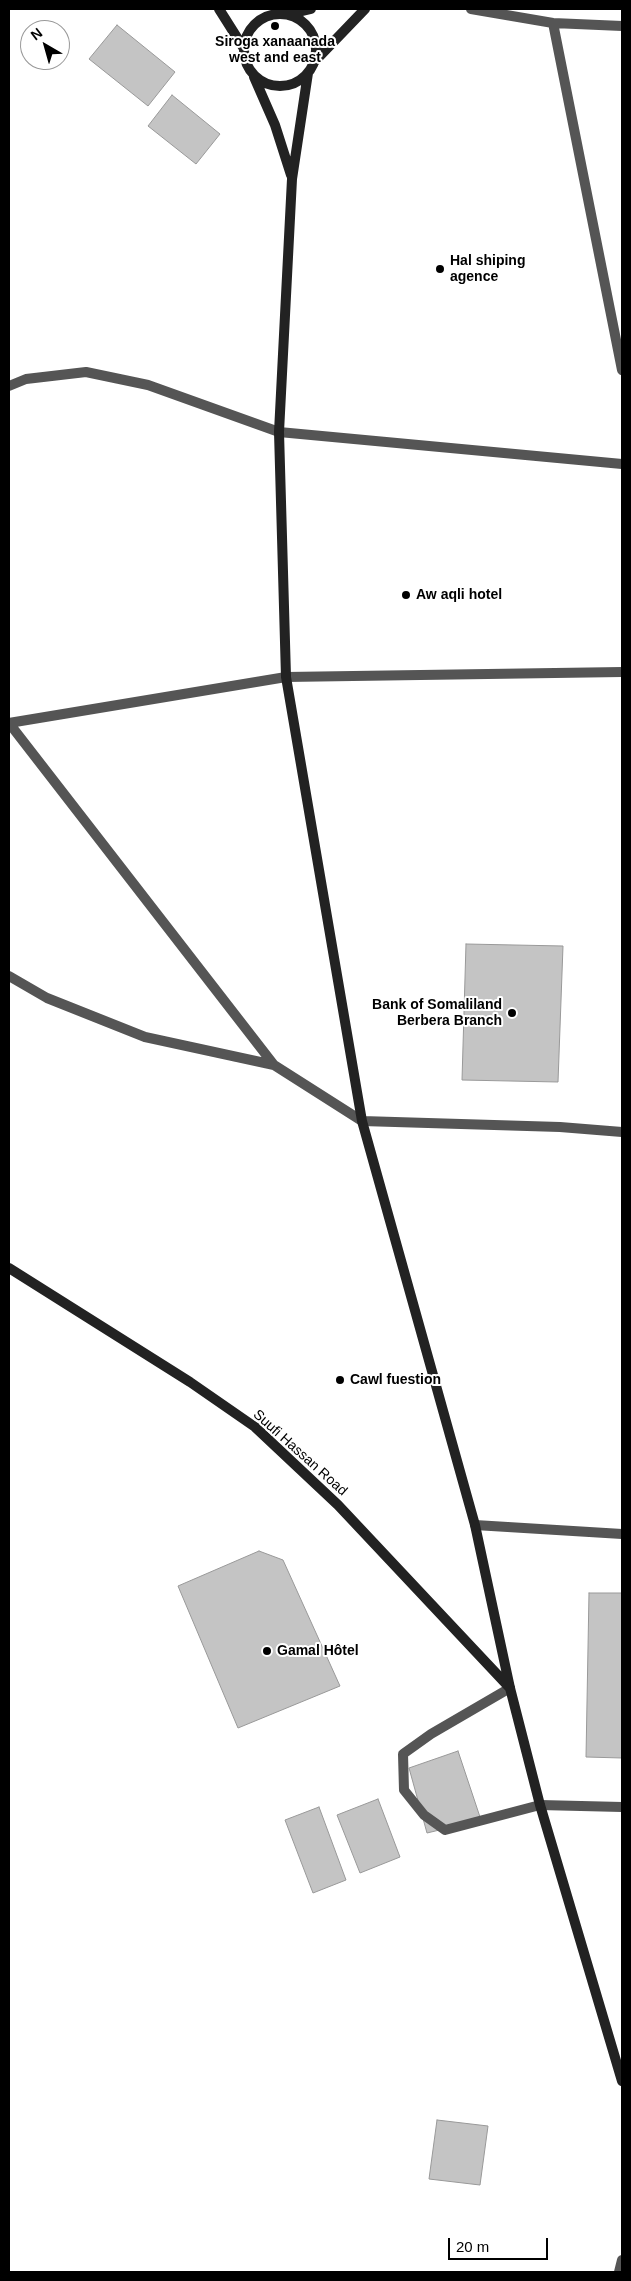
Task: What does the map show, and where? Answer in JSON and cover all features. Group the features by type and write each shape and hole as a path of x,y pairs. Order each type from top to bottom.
{"street":[{"path":"219,9 244,47"},
{"path":"290,14 311,9"},
{"path":"314,62 365,9"},
{"path":"471,9 553,23 622,26"},
{"path":"254,76 264,83 276,86 288,85 299,81 308,73 314,62 317,50 315,38 310,27 290,14 275,11 258,20 246,36 244,47 246,63 254,76 275,125 292,179"},
{"path":"553,23 622,370"},
{"path":"308,73 292,179 279,432 286,677 362,1120 475,1525 510,1688 540,1805 622,2081"},
{"path":"9,386 26,379 86,372 148,385 279,432 622,464"},
{"path":"274,1065 9,723 286,677 622,672"},
{"path":"9,976 47,998 145,1037 274,1065 362,1120 560,1127 622,1132"},
{"name":"Suufi Hassan Road","path":"9,1268 190,1382 255,1427 352,1518 510,1688"},
{"path":"475,1525 622,1534"},
{"path":"510,1688 431,1734 403,1754 404,1790 424,1815 445,1830 540,1805 622,1807"},
{"path":"618,2272 622,2260"}],"building":[{"path":"117,25 175,72 148,106 89,59"},
{"path":"172,95 220,134 196,164 148,126"},
{"name":"Bank of Somaliland Berbera Branch","path":"466,944 563,946 558,1082 462,1080"},
{"path":"259,1551 283,1560 340,1686 238,1728 178,1586"},
{"path":"589,1593 622,1593 622,1758 586,1757"},
{"path":"458,1751 481,1820 427,1833 409,1768"},
{"path":"378,1799 400,1857 360,1873 337,1815"},
{"path":"319,1807 346,1880 313,1893 285,1820"},
{"path":"437,2120 488,2126 480,2185 429,2179"}],"place":[{"name":"Siroga xanaanada west and east","path":"275,26"},
{"name":"Hal shiping agence","path":"440,269"},
{"name":"Aw aqli hotel","path":"406,595"},
{"name":"Bank of Somaliland Berbera Branch","path":"512,1013"},
{"name":"Cawl fuestion","path":"340,1380"},
{"name":"Gamal Hôtel","path":"267,1651"}]}
